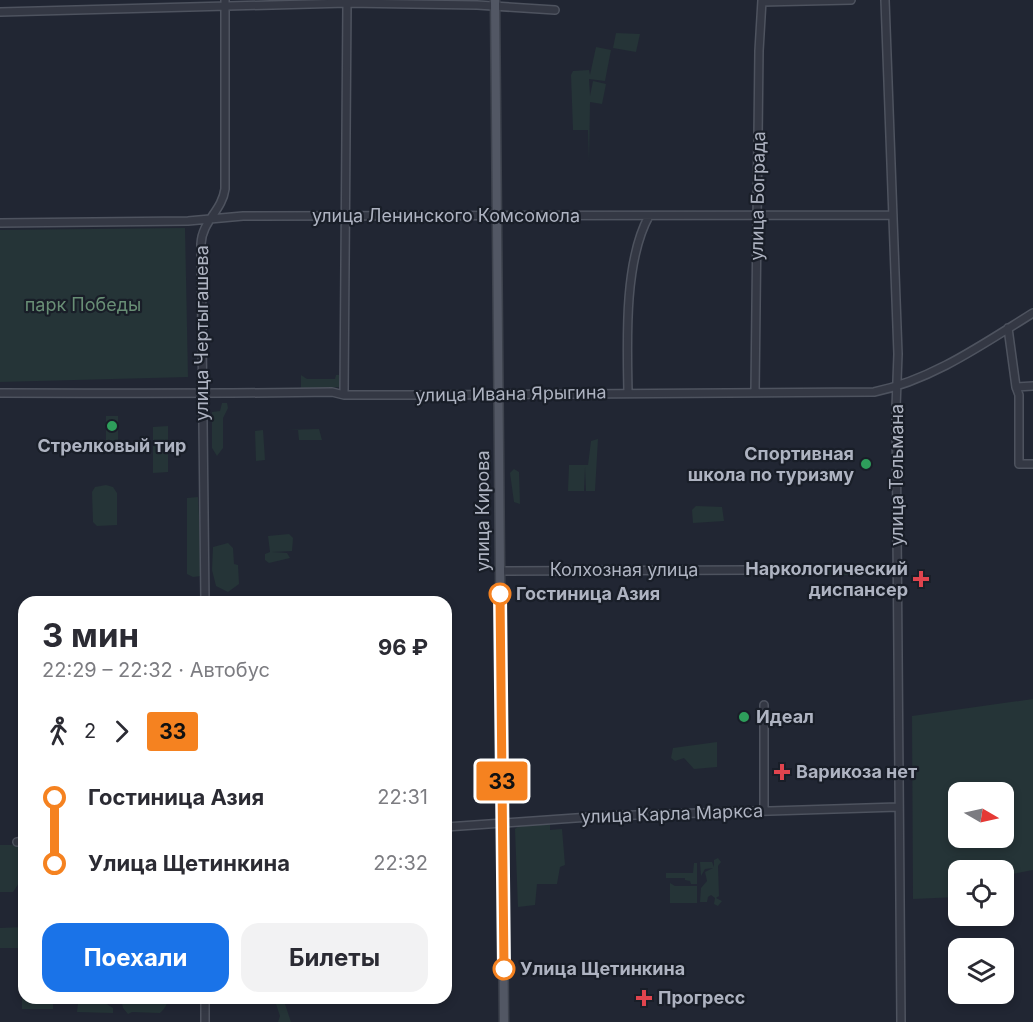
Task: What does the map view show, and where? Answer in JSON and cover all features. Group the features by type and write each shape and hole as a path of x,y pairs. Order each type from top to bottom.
{"main road":[{"name":"улица Кирова","path":"495,3 504,1022"}],"street":[{"path":"762,1 850,0"},
{"name":"улица Тельмана","path":"885,0 897,387 901,1022"},
{"name":"улица Бограда","path":"755,392 759,216 759,51 762,35 762,1"},
{"path":"0,12 226,3 495,3 555,10"},
{"name":"улица Чертыгашева","path":"205,596 201,237 203,228 223,200 225,189 226,3"},
{"path":"344,395 347,3"},
{"name":"улица Ленинского Комсомола","path":"0,223 188,221 211,217 893,214"},
{"path":"628,392 628,323 634,270 643,226 649,216"},
{"name":"улица Ивана Ярыгина","path":"0,393 332,392 344,395 874,392 897,387 929,374 1033,313"},
{"path":"1008,328 1019,395 1019,464 1033,464"},
{"path":"1016,387 1033,386"},
{"name":"Колхозная улица","path":"500,571 747,570"},
{"path":"764,705 764,810"},
{"name":"улица Карла Маркса","path":"452,827 604,816 898,807"},
{"path":"205,1004 205,1022"}],"green space":[{"path":"616,33 640,34 636,52 613,48"},
{"path":"596,47 611,50 605,81 589,79 590,96 593,81 606,84 602,104 590,102 589,162 588,130 573,130 571,75 573,71 589,70 590,75"},
{"name":"парк Победы","path":"185,228 188,377 0,382 0,230"},
{"path":"301,375 307,379 335,379 336,375 339,375 340,387 301,390"},
{"path":"222,403 227,403 228,408 223,418 223,448 217,456 212,448 212,412 220,411"},
{"name":"Стрелковый тир","path":"106,416 118,416 118,445 106,445"},
{"path":"168,426 168,472 153,473 153,427"},
{"path":"319,429 322,440 299,440 298,430 285,430"},
{"path":"263,430 265,460 256,461 255,431"},
{"path":"598,439 595,491 586,491 585,467 584,491 568,491 569,465 588,465 591,441"},
{"path":"514,469 519,472 520,504 514,502 510,473"},
{"path":"106,485 113,487 117,493 117,525 97,526 93,522 92,492 95,487"},
{"path":"198,497 202,567 201,576 193,577 187,574 187,498"},
{"path":"696,506 722,507 724,521 693,523 692,510"},
{"path":"289,534 293,538 292,551 272,552 287,553 290,558 269,563 265,560 265,554 270,552 268,536"},
{"path":"228,543 233,548 234,564 238,565 239,584 228,592 216,586 212,570 213,547"},
{"path":"884,565 884,575 758,575 758,567"},
{"path":"1033,699 1033,870 1014,874 1014,860 948,860 948,897 913,899 912,716"},
{"path":"717,742 717,767 694,769 684,758 675,761 671,758 673,748"},
{"path":"550,823 550,830 562,829 565,865 560,867 557,884 537,884 535,905 518,907 515,829 520,825"},
{"path":"0,845 18,845 18,884 13,892 0,892"},
{"path":"718,858 721,862 718,866 719,896 716,898 722,901 718,906 714,904 715,898 711,895 707,902 700,902 701,888 707,881 705,872 713,868 705,869 701,876 700,862 712,862 714,867 714,860"},
{"path":"694,863 697,863 697,884 691,884 685,878 666,878 666,873 693,873"},
{"path":"670,883 675,886 697,886 697,903 670,903"},
{"path":"18,927 18,948 0,948 0,928"},
{"path":"22,1004 53,1004 53,1009 22,1009"},
{"path":"78,1004 107,1004 113,1008 113,1013 77,1012"},
{"path":"122,1004 167,1004 160,1013 132,1012 128,1014"},
{"path":"276,1004 285,1004 291,1022 278,1022 280,1016"}],"bus line":[{"name":"33","path":"500,594 504,969"}],"place":[{"name":"Стрелковый тир","path":"112,426"},
{"name":"Спортивная школа по туризму","path":"866,464"},
{"name":"Наркологический диспансер","path":"921,579"},
{"name":"Гостиница Азия","path":"500,594"},
{"name":"Идеал","path":"744,717"},
{"name":"Варикоза нет","path":"782,772"},
{"name":"Улица Щетинкина","path":"504,969"},
{"name":"Прогресс","path":"644,998"}]}
